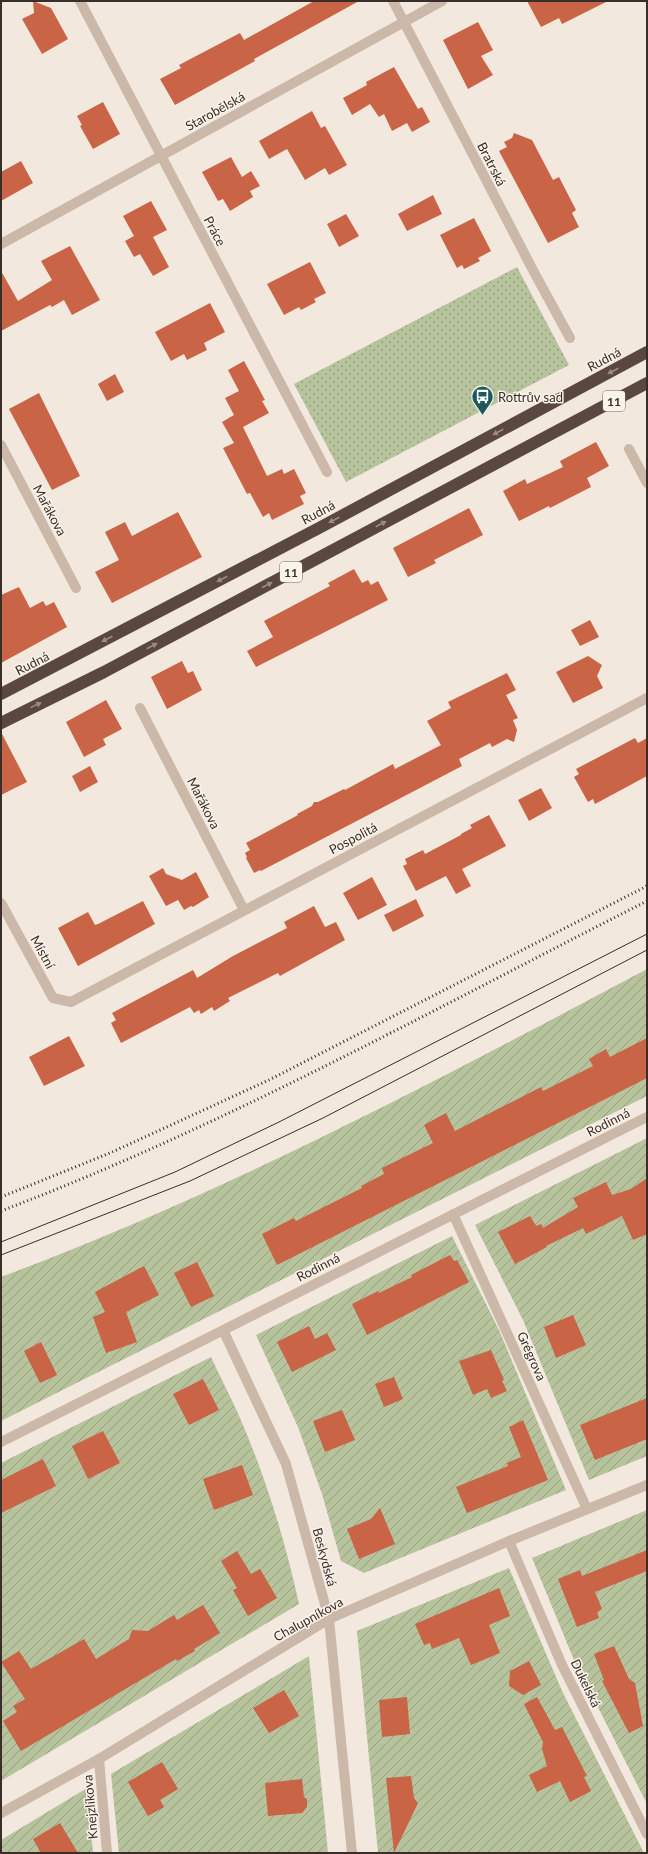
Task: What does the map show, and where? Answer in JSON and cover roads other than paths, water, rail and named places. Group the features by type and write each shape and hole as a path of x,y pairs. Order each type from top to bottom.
{"highway":[{"name":"Rudná","path":"1,694 312,531 647,352"},
{"name":"11","path":"1,723 104,672 647,383"}],"street":[{"name":"Práce","path":"80,1 327,472"},
{"name":"Bratrská","path":"393,1 535,274 570,338"},
{"name":"Starobělská","path":"1,244 442,1"},
{"name":"Mařákova","path":"1,445 76,588"},
{"path":"629,449 647,483"},
{"name":"Pospolitá","path":"71,1002 647,698"},
{"name":"Mařákova","path":"140,708 244,910"},
{"name":"Místní","path":"1,903 53,998 71,1002"},
{"name":"Rodinná","path":"1,1442 647,1117"},
{"name":"Grégrova","path":"453,1214 587,1509"},
{"name":"Beskydská","path":"223,1330 286,1464 329,1619 352,1853"},
{"name":"Chalupníkova","path":"1,1813 99,1759 329,1619 509,1541 647,1485"},
{"name":"Dukelská","path":"509,1541 562,1665 647,1834"},
{"name":"Knejzlíkova","path":"99,1759 108,1853"}],"tram line":[{"path":"1,1242 175,1172 279,1122 647,934"},
{"path":"1,1255 190,1181 323,1118 647,950"}],"railway":[{"path":"1,1197 110,1153 269,1080 647,886"},
{"path":"1,1211 84,1178 248,1104 328,1065 647,901"}],"place":[{"name":"Rottrův sad","path":"482,416"}]}
